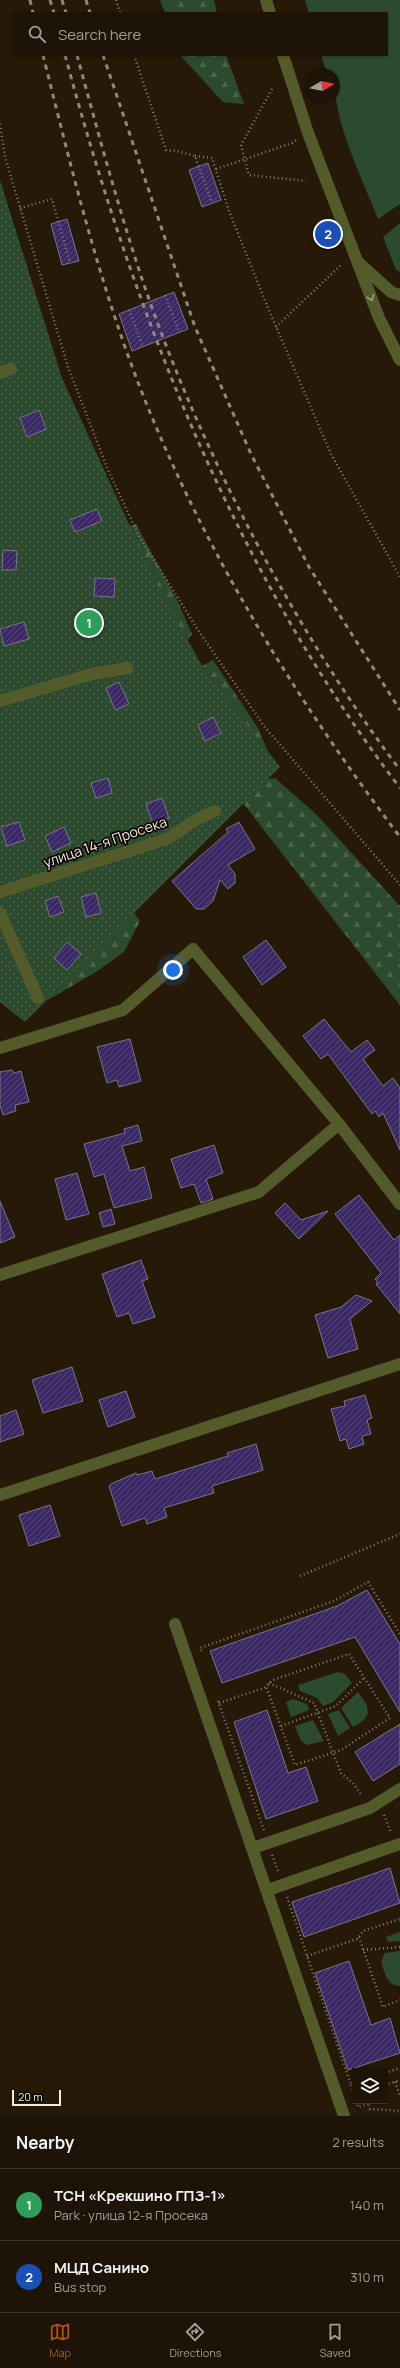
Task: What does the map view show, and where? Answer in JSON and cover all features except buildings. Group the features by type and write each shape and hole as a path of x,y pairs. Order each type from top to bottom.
{"street":[{"path":"266,0 270,12"},
{"path":"282,56 308,133 357,262 379,318 400,360"},
{"path":"357,262 391,292 400,295"},
{"path":"0,701 92,674 127,668"},
{"name":"улица 14-я Просека","path":"0,892 167,839 199,818 215,811"},
{"path":"0,913 38,998"},
{"path":"0,1048 123,1010 193,949 339,1124 400,1204"},
{"path":"0,1275 259,1192 339,1124"},
{"path":"0,1495 400,1364"},
{"path":"175,1624 268,1890 344,2116"},
{"path":"253,1848 370,1808 400,1789"},
{"path":"268,1890 398,1845"}],"path":[{"path":"116,0 120,12"},
{"path":"134,56 166,150 212,158 229,211 276,327 331,454 400,577"},
{"path":"272,89 241,146 249,175 306,180"},
{"path":"0,124 5,157 68,367 108,470 139,536 198,630 264,726 400,885"},
{"path":"216,169 292,143 300,136"},
{"path":"195,156 212,203"},
{"path":"20,208 52,199 70,263"},
{"path":"276,327 340,265"},
{"path":"165,295 179,332"},
{"path":"129,310 143,347"},
{"path":"300,1576 400,1534"},
{"path":"202,1655 200,1648 334,1601 368,1582 400,1634"},
{"path":"219,1703 266,1686 273,1680 349,1654 390,1718 334,1752 295,1765 266,1686"},
{"path":"281,1726 336,1706 364,1678"},
{"path":"269,1684 314,1703 319,1712 322,1727 334,1752 341,1773 353,1782 362,1796"},
{"path":"216,1696 264,1830 352,2088"},
{"path":"354,1799 375,1788 379,1802 398,1845"},
{"path":"264,1830 271,1828"},
{"path":"307,1956 358,1937 363,1931 400,1919"},
{"path":"358,1937 383,2007 400,2000"},
{"path":"363,1950 400,1947"},
{"path":"388,2072 400,2068"},
{"path":"388,2084 400,2080"},
{"path":"395,2082 400,2096"},
{"path":"369,2104 370,2109 400,2111"}],"green space":[{"path":"160,0 214,0 217,12 165,12"},
{"path":"305,0 400,0 400,204 378,219 349,148 338,111 337,104 340,104 340,68 325,68 321,56 388,56 388,12 309,12"},
{"path":"181,56 226,56 244,104 223,102"},
{"path":"0,180 62,378 154,579 202,666 280,767 25,1022 0,1002"},
{"path":"400,223 400,272 396,270 383,237"},
{"path":"136,524 178,602 192,634 184,646 120,529"},
{"path":"213,660 258,728 268,752 202,666"},
{"path":"275,778 316,814 400,906 400,1005 243,803 231,784"},
{"path":"127,903 140,921 124,952 96,972 27,1012 0,979"},
{"path":"338,1672 345,1674 352,1683 333,1702 323,1706 317,1698 300,1691 298,1685"},
{"path":"358,1692 367,1705 368,1714 363,1721 353,1727 341,1708"},
{"path":"293,1699 307,1704 309,1710 291,1717 286,1702"},
{"path":"339,1710 350,1728 338,1736 328,1714"},
{"path":"313,1720 324,1741 307,1745 301,1741 295,1726"},
{"path":"400,1932 400,1941 388,1942 386,1937"},
{"path":"400,1951 400,1986 392,1984 389,1981 381,1962 385,1953"}],"railway":[{"path":"30,0 33,12"},
{"path":"50,0 54,12"},
{"path":"62,0 66,12"},
{"path":"86,0 90,12"},
{"path":"43,56 66,148 105,287 136,377 178,477 234,585 264,637 329,739 400,837"},
{"path":"65,56 93,153 124,249 158,345 197,438 240,530 288,619 341,705 400,788"},
{"path":"77,56 115,194 132,249 164,340 190,405 251,533 286,596 360,715 400,770"},
{"path":"103,56 195,327 251,454 309,567 400,710"}],"place":[{"name":"МЦД Санино","path":"328,234"},
{"name":"ТСН «Крекшино ГПЗ-1»","path":"89,623"}]}
